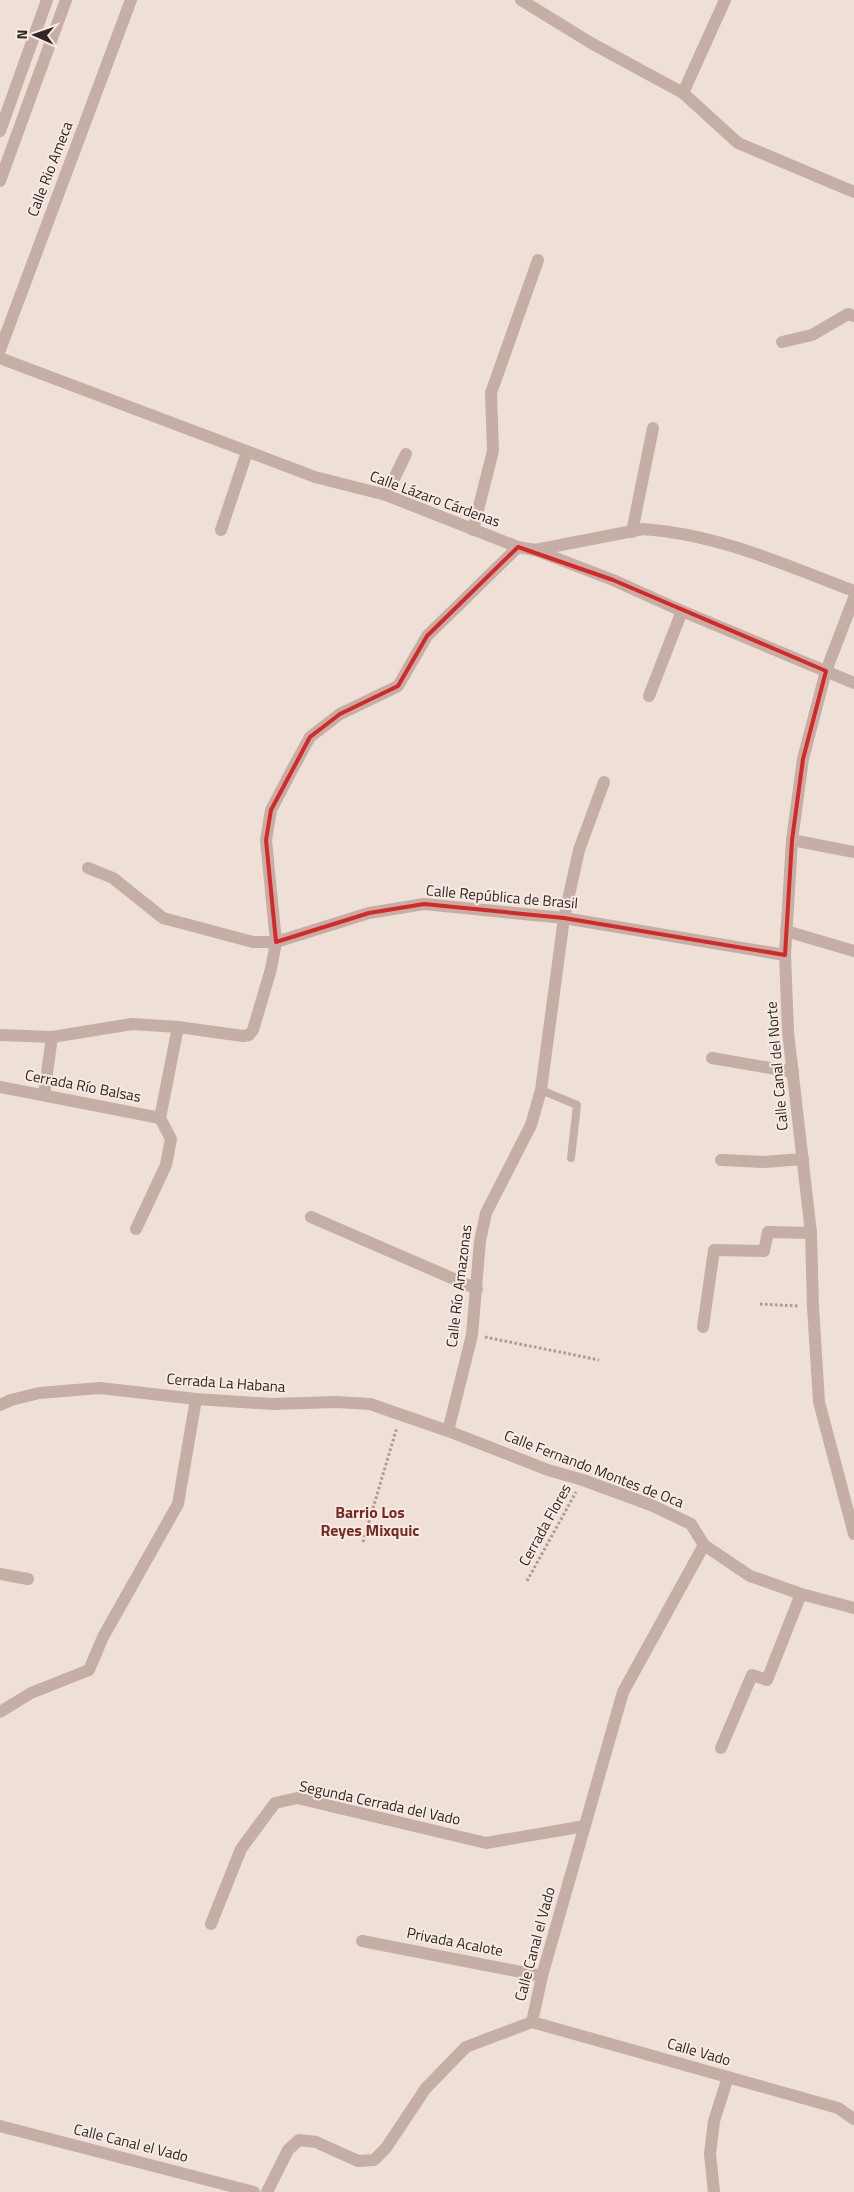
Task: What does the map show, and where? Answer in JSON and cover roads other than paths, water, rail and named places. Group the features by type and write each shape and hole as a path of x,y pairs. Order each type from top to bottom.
{"street":[{"path":"0,131 47,0"},
{"path":"0,181 66,0"},
{"name":"Calle Rio Ameca","path":"0,350 131,0"},
{"path":"521,0 592,43 683,93 738,143 854,192"},
{"path":"683,93 725,0"},
{"path":"474,530 493,451 491,393 538,260"},
{"path":"782,342 812,335 848,314 854,316"},
{"name":"Calle Lázaro Cárdenas","path":"0,358 315,477 386,495 518,547 536,550 613,580 854,683"},
{"path":"632,532 653,428"},
{"path":"221,530 247,452"},
{"path":"386,495 406,454"},
{"path":"536,550 644,529 669,531 691,534 724,543 854,591"},
{"path":"0,1035 52,1036 132,1024 178,1027 243,1036 249,1035 253,1030 264,995 276,942 266,840 271,810 310,738 340,714 398,686 427,636 518,547"},
{"name":"Calle Canal del Norte","path":"854,598 826,671 803,759 792,840 785,955 788,1032 811,1233 813,1307 820,1402 854,1534"},
{"path":"649,696 682,611"},
{"name":"Calle Río Amazonas","path":"448,1431 472,1335 480,1242 486,1212 531,1125 541,1090 564,918 579,850 604,782"},
{"path":"792,840 854,852"},
{"name":"Calle República de Brasil","path":"88,868 113,878 163,918 254,942 276,942 369,913 424,904 564,918 785,955"},
{"path":"786,932 854,951"},
{"path":"136,1229 166,1165 171,1139 160,1118 178,1027"},
{"path":"44,1095 52,1036"},
{"path":"712,1058 793,1072"},
{"name":"Cerrada Río Balsas","path":"0,1087 160,1118"},
{"path":"721,1160 764,1162 803,1159"},
{"path":"311,1217 477,1289"},
{"path":"703,1327 714,1250 764,1250 768,1232 811,1233"},
{"name":"Cerrada La Habana","path":"0,1405 11,1400 40,1393 100,1388 196,1399 272,1404 345,1402 370,1404 448,1431"},
{"path":"0,1712 31,1693 89,1670 103,1636 178,1504 196,1399"},
{"name":"Calle Fernando Montes de Oca","path":"448,1431 548,1470 582,1480 652,1506 691,1524 704,1545 750,1576 801,1594 854,1608"},
{"name":"Calle Canal el Vado","path":"266,2192 288,2150 299,2140 316,2142 358,2161 374,2160 386,2148 426,2088 466,2047 532,2022 542,1976 624,1692 704,1545"},
{"path":"0,1574 28,1579"},
{"path":"721,1748 752,1675 767,1680 801,1594"},
{"name":"Segunda Cerrada del Vado","path":"212,1924 242,1849 275,1804 297,1798 486,1843 585,1826"},
{"name":"Privada Acalote","path":"362,1940 542,1976"},
{"name":"Calle Vado","path":"532,2022 838,2108 854,2119"},
{"path":"714,2192 710,2154 714,2121 728,2077"},
{"name":"Calle Canal el Vado","path":"0,2126 254,2192"}],"lane":[{"path":"541,1090 577,1105 571,1158"}],"district":[{"name":"Barrio Los Reyes Mixquic","path":"370,1521"}]}
